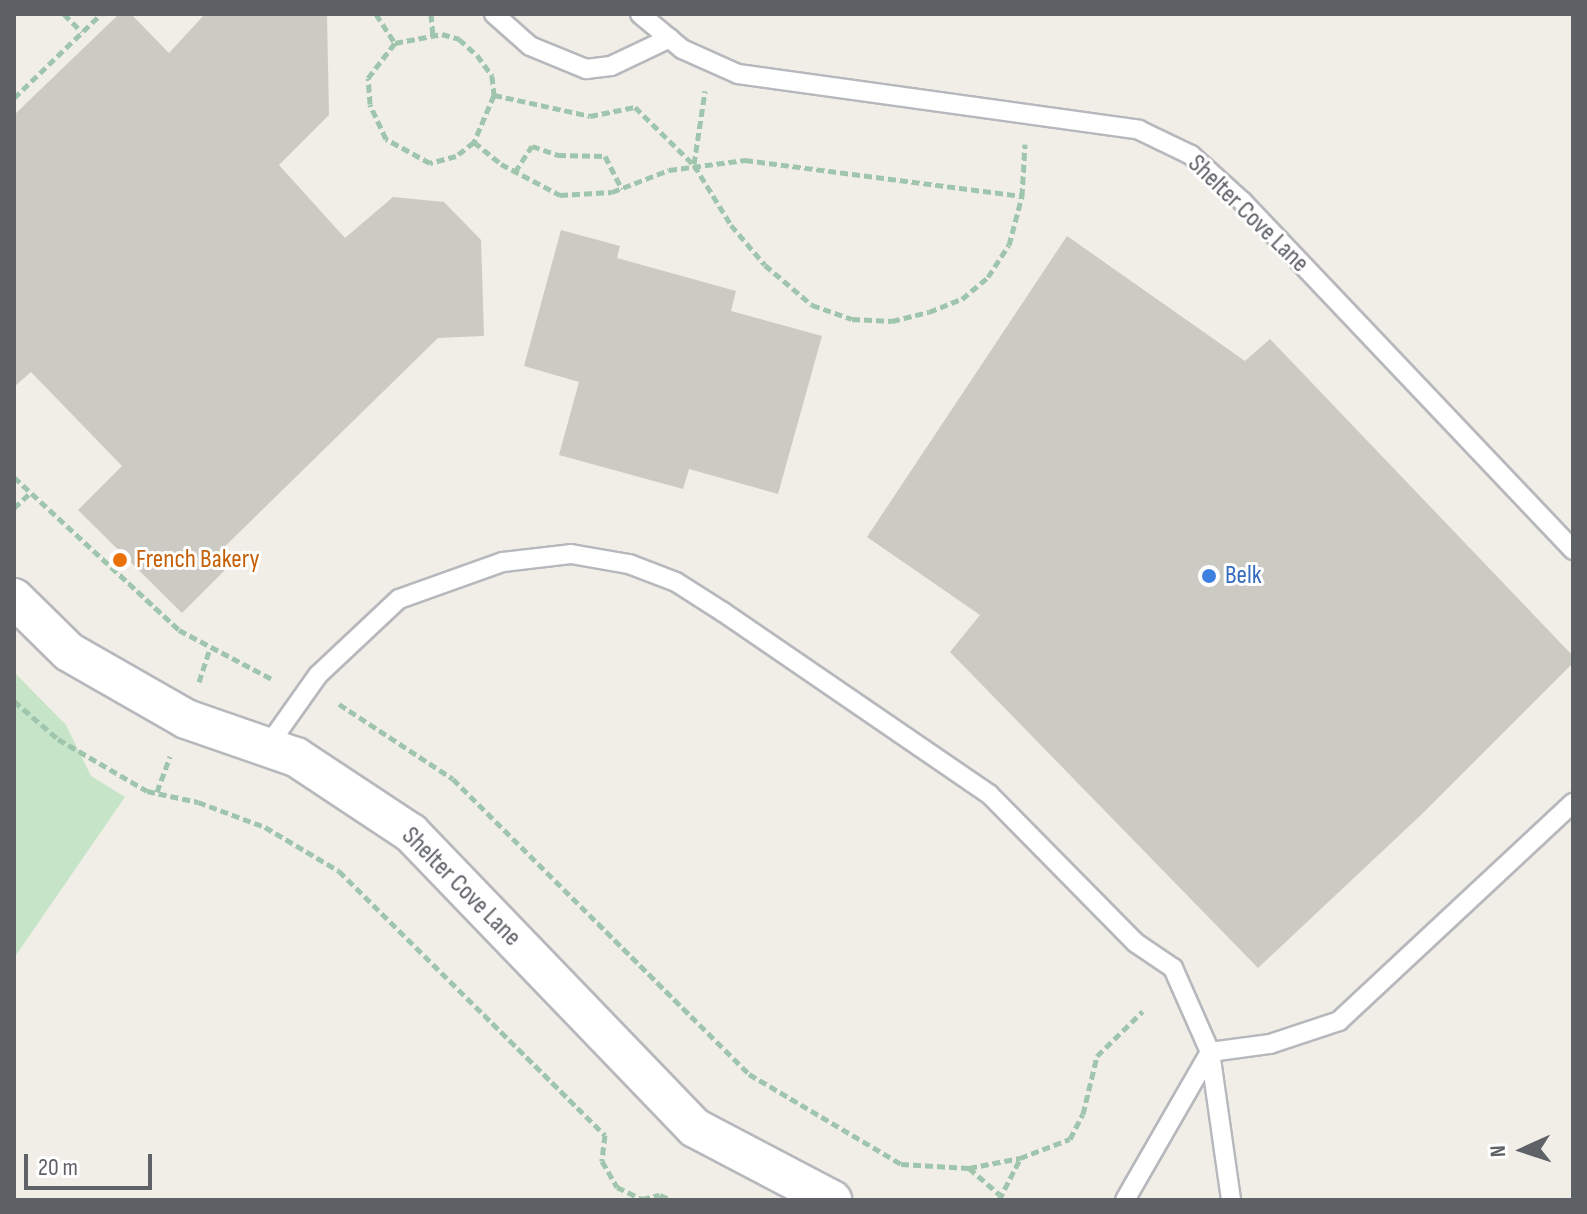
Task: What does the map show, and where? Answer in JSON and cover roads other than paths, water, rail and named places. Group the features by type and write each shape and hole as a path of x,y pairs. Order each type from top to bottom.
{"street":[{"name":"Shelter Cove Lane","path":"14,598 69,652 186,719 296,757 411,833 695,1128 832,1200"}],"lane":[{"path":"494,14 540,52 586,69 611,66 670,38"},
{"name":"Shelter Cove Lane","path":"640,14 670,38 738,74 802,86 1139,130 1191,155 1243,202 1573,550"},
{"path":"267,747 318,675 399,599 503,562 571,554 629,564 676,582 989,794 1136,943 1173,968 1210,1052 1231,1200"},
{"path":"1210,1052 1270,1044 1339,1021 1573,803"},
{"path":"1125,1200 1210,1052"}],"place":[{"name":"French Bakery","path":"120,560"},
{"name":"Belk","path":"1209,576"}]}
